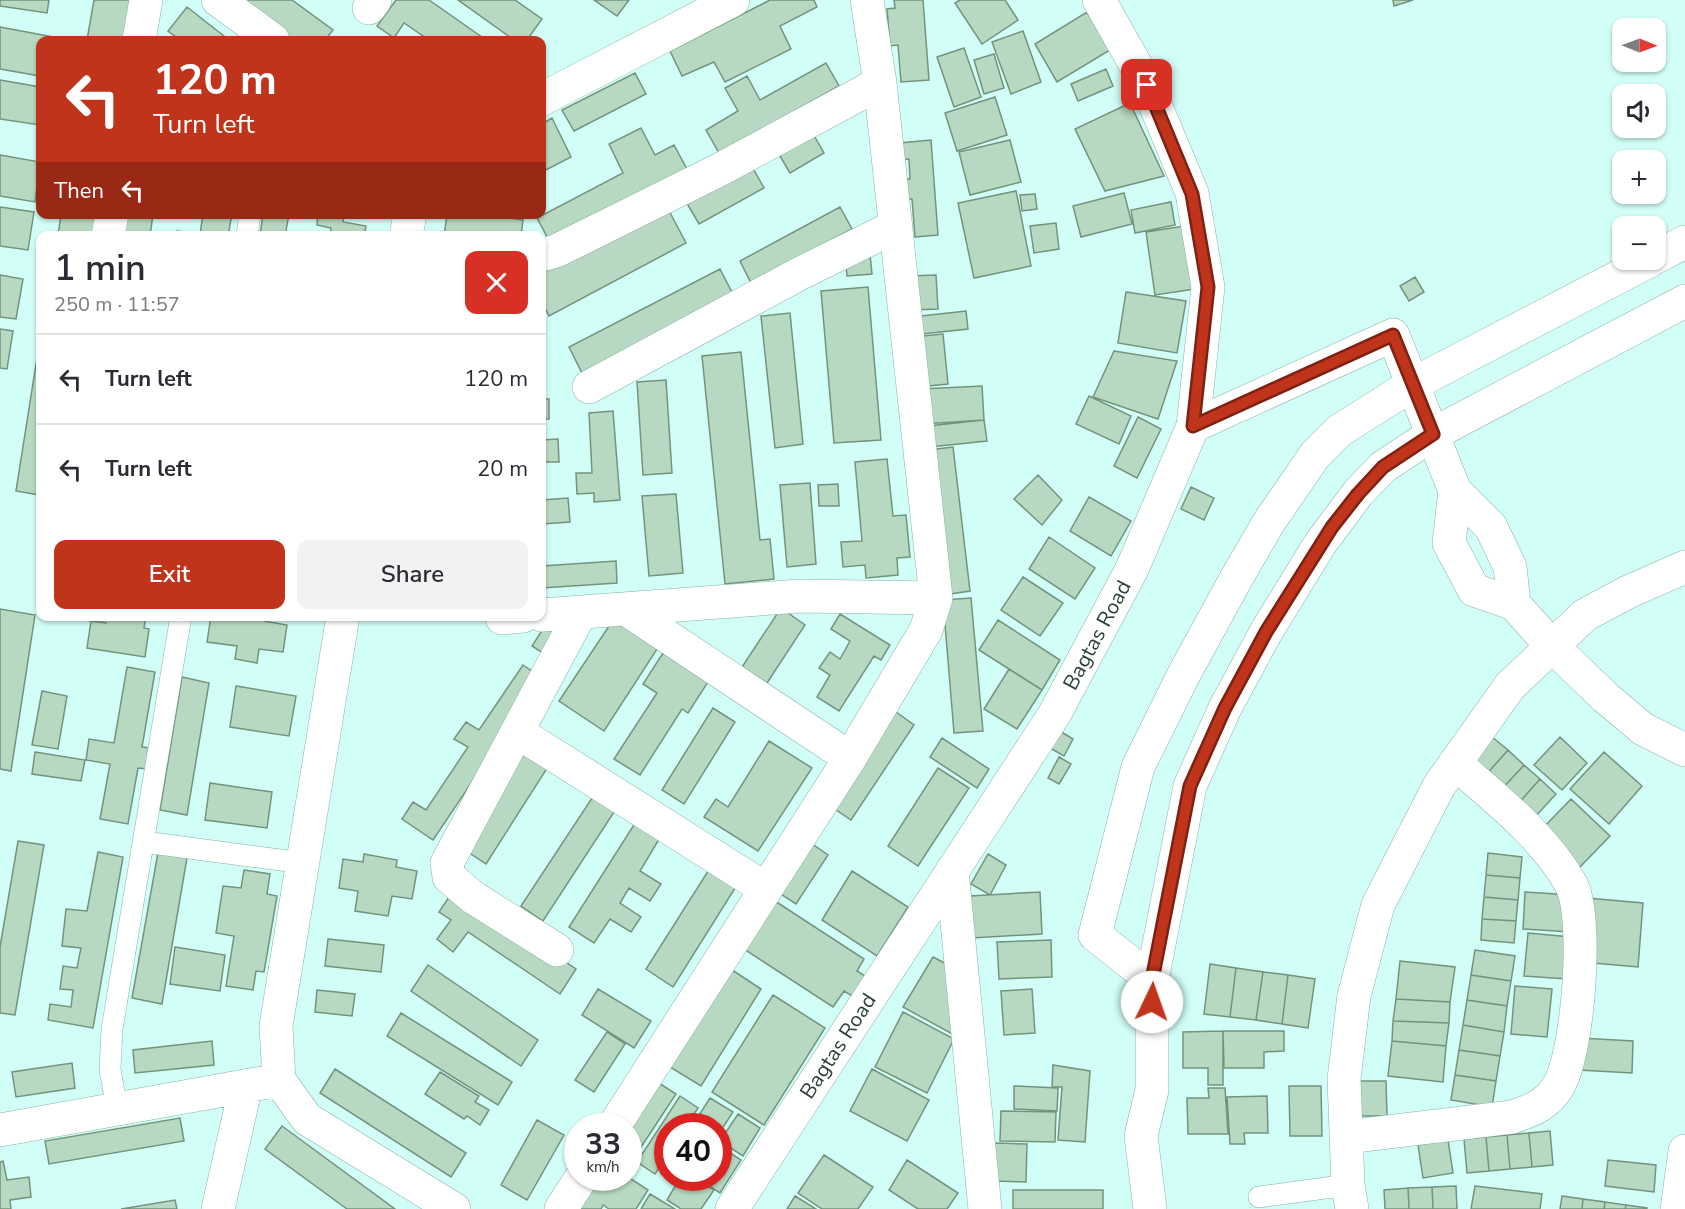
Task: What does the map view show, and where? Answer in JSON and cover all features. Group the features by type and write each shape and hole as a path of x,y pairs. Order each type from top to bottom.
{"street":[{"path":"140,36 146,0"},
{"path":"218,0 268,36"},
{"path":"546,97 733,0"},
{"path":"622,1113 850,758 926,630 936,598 880,83 867,0"},
{"name":"Bagtas Road","path":"732,1209 1054,715 1132,569 1193,426 1208,287 1192,194 1147,85 1099,0"},
{"path":"546,254 719,170 880,83"},
{"path":"589,387 799,274 896,226"},
{"path":"1666,252 1685,242"},
{"path":"1152,980 1095,935 1138,767 1194,654 1253,549 1297,478 1339,431 1413,384 1632,270"},
{"path":"1150,1209 1141,1136 1152,1090 1152,980 1190,786 1225,708 1266,632 1332,527 1383,467 1433,434 1685,302"},
{"path":"1193,426 1393,335 1455,490 1491,527 1510,567 1514,604"},
{"path":"1455,490 1449,543 1474,590 1514,604 1551,645 1643,729 1685,750"},
{"path":"1350,1197 1344,1079 1354,996 1378,905 1438,786 1510,686 1551,645 1585,615 1628,592 1685,567"},
{"path":"546,615 800,596 936,598"},
{"path":"626,609 850,758"},
{"path":"558,950 474,898 449,877 447,863 519,733 581,612"},
{"path":"342,621 276,1026 279,1080 307,1119 454,1209"},
{"path":"519,733 766,889"},
{"path":"1346,1137 1512,1117 1537,1109 1560,1084 1569,1052 1581,949 1580,918 1572,887 1559,865 1507,809 1455,763"},
{"path":"952,871 979,1201"},
{"path":"0,1130 279,1080"},
{"path":"218,1209 246,1086"},
{"path":"1677,1209 1685,1151"},
{"path":"561,1209 573,1191"}],"lane":[{"path":"117,1109 110,1069 110,1047 180,621"},
{"path":"144,842 303,863"},
{"path":"1259,1197 1350,1197"}],"building":[{"path":"0,0 49,0 47,13 0,6"},
{"path":"94,0 131,0 125,36 88,36"},
{"path":"241,0 292,0 333,30 328,36 289,36"},
{"path":"396,0 429,0 480,36 423,36 404,23 395,36 391,36 377,26"},
{"path":"458,0 515,0 542,19 530,36 508,36"},
{"path":"594,0 629,0 617,16"},
{"path":"770,0 814,0 817,7 780,26 791,49 725,82 714,62 682,76 670,51"},
{"path":"894,0 923,0 929,80 901,82 898,45 890,46 887,9 895,8"},
{"path":"960,0 1005,0 1018,20 982,44 955,3"},
{"path":"1393,0 1413,0 1394,6"},
{"path":"187,7 224,36 175,36 168,31"},
{"path":"1087,12 1110,50 1057,82 1035,44"},
{"path":"0,27 48,36 36,36 36,75 0,69"},
{"path":"1023,31 1041,82 1011,94 992,42"},
{"path":"964,48 981,97 954,107 937,57"},
{"path":"994,54 1004,88 984,94 974,60"},
{"path":"826,63 839,86 719,153 706,130 738,111 725,88 747,76 760,100"},
{"path":"1106,69 1113,86 1078,101 1071,84"},
{"path":"635,73 646,94 574,131 562,110"},
{"path":"0,80 36,86 36,124 0,119"},
{"path":"995,97 1007,135 957,151 945,113"},
{"path":"1130,103 1164,176 1105,191 1075,129"},
{"path":"552,118 571,157 546,170 546,122"},
{"path":"641,128 655,155 674,145 688,171 551,244 538,219 546,219 546,213 623,173 609,144"},
{"path":"812,132 824,153 790,173 777,151"},
{"path":"931,140 938,235 915,237 912,199 902,200 901,179 910,179 909,159 900,160 899,143"},
{"path":"1010,140 1021,182 970,195 959,152"},
{"path":"0,155 36,161 35,202 0,196"},
{"path":"750,163 764,188 699,224 685,200"},
{"path":"1016,191 1031,266 974,278 958,203"},
{"path":"1124,193 1132,224 1081,237 1073,206"},
{"path":"1035,194 1037,209 1022,211 1020,195"},
{"path":"1171,202 1175,225 1135,233 1131,210"},
{"path":"0,207 34,212 28,250 0,246"},
{"path":"667,207 686,243 549,316 546,310 546,271"},
{"path":"840,207 852,229 751,283 740,261"},
{"path":"60,219 97,219 96,231 59,231"},
{"path":"117,219 152,219 151,231 116,231"},
{"path":"202,219 231,219 229,231 200,231"},
{"path":"262,219 288,219 286,231 261,231"},
{"path":"318,219 343,219 343,222 366,226 365,231 331,231 331,228 317,225"},
{"path":"446,219 523,220 522,231 445,231"},
{"path":"1056,223 1059,249 1034,253 1030,226"},
{"path":"1191,225 1201,288 1155,295 1146,232"},
{"path":"869,244 872,274 847,276 845,256"},
{"path":"720,269 736,300 585,379 569,347"},
{"path":"0,275 23,279 16,319 0,317"},
{"path":"936,275 938,309 910,310 908,276"},
{"path":"1415,277 1424,292 1409,301 1400,286"},
{"path":"868,287 881,440 834,443 821,291"},
{"path":"1126,292 1186,301 1177,353 1118,343"},
{"path":"966,311 968,329 913,335 912,317"},
{"path":"790,313 803,444 775,448 761,316"},
{"path":"0,329 13,331 7,369 0,368"},
{"path":"943,334 948,384 918,387 913,337"},
{"path":"1114,351 1177,361 1158,419 1093,397"},
{"path":"741,352 760,540 770,539 774,579 725,584 702,356"},
{"path":"36,364 36,494 16,491"},
{"path":"666,380 672,473 643,475 637,382"},
{"path":"982,386 984,420 923,424 921,389"},
{"path":"1089,396 1131,416 1119,444 1076,424"},
{"path":"546,399 549,399 549,419 546,419"},
{"path":"613,411 620,500 594,502 594,493 577,494 576,473 592,473 589,413"},
{"path":"1138,417 1161,429 1137,478 1114,466"},
{"path":"984,420 987,441 930,447 928,426"},
{"path":"558,439 559,462 546,462 546,440"},
{"path":"953,447 970,591 944,595 928,450"},
{"path":"887,459 893,516 906,515 910,557 897,558 898,575 866,578 865,565 843,567 841,542 862,541 855,462"},
{"path":"1038,475 1062,500 1042,525 1014,499"},
{"path":"810,483 816,564 787,567 780,485"},
{"path":"838,484 839,506 819,506 818,485"},
{"path":"1191,487 1214,498 1204,520 1181,509"},
{"path":"676,494 683,573 649,576 642,496"},
{"path":"1089,497 1131,521 1111,556 1070,531"},
{"path":"568,498 570,522 546,524 546,500"},
{"path":"1049,537 1095,568 1075,599 1029,569"},
{"path":"616,561 617,583 546,588 546,566"},
{"path":"1023,577 1063,603 1040,636 1001,610"},
{"path":"971,598 983,731 954,733 943,600"},
{"path":"781,608 805,625 767,683 742,667"},
{"path":"0,609 35,615 11,771 0,769"},
{"path":"840,614 890,645 881,660 874,656 839,711 817,697 830,675 819,668 830,652 840,659 850,641 831,629"},
{"path":"615,617 659,646 604,731 559,701"},
{"path":"998,620 1060,660 1042,690 979,650"},
{"path":"91,621 107,623 93,621 145,621 144,628 149,629 145,657 87,648"},
{"path":"210,621 264,621 287,625 283,652 259,649 257,663 235,659 237,646 207,642"},
{"path":"548,621 565,632 549,657 532,646"},
{"path":"663,653 708,682 688,713 682,709 640,775 614,759 657,693 643,684"},
{"path":"523,665 542,678 433,840 402,819 413,802 426,810 468,747 454,739 466,722 479,730"},
{"path":"127,667 155,672 142,747 150,748 147,769 138,768 128,824 100,819 110,764 86,760 89,739 114,743"},
{"path":"1009,669 1042,690 1017,729 984,709"},
{"path":"182,677 209,683 187,815 160,810"},
{"path":"236,686 296,696 289,736 230,727"},
{"path":"42,691 67,696 58,749 32,745"},
{"path":"713,708 735,722 684,804 662,790"},
{"path":"892,709 914,725 851,820 829,805"},
{"path":"1060,731 1073,739 1064,756 1050,748"},
{"path":"1491,736 1508,750 1485,776 1469,761"},
{"path":"1560,737 1587,763 1562,790 1534,765"},
{"path":"942,738 989,769 977,788 930,757"},
{"path":"769,741 812,768 758,851 704,817 716,799 728,807"},
{"path":"527,747 551,762 486,864 462,848"},
{"path":"1508,750 1524,765 1501,790 1485,776"},
{"path":"35,752 85,760 81,781 32,774"},
{"path":"1604,752 1642,786 1609,824 1570,789"},
{"path":"1059,757 1071,764 1059,784 1048,778"},
{"path":"1524,765 1540,779 1517,805 1501,790"},
{"path":"938,768 969,788 918,866 888,846"},
{"path":"1540,779 1556,794 1533,819 1517,805"},
{"path":"210,783 272,792 267,828 205,820"},
{"path":"594,795 616,809 543,921 521,906"},
{"path":"1571,799 1610,836 1580,867 1541,830"},
{"path":"637,820 661,836 640,871 661,884 650,901 629,888 620,903 641,917 631,932 610,919 594,943 569,927"},
{"path":"805,839 828,855 796,904 773,889"},
{"path":"18,841 44,845 15,1015 0,1013 0,947"},
{"path":"159,847 188,852 162,1004 132,998"},
{"path":"98,852 123,857 93,1028 48,1020 50,1004 71,1007 73,990 60,989 63,966 77,968 81,948 62,946 66,909 87,911"},
{"path":"1488,853 1522,857 1520,878 1486,875"},
{"path":"364,854 397,860 396,867 417,871 412,899 392,896 388,916 355,911 358,891 339,888 343,859 363,862"},
{"path":"988,854 1006,865 990,895 971,884"},
{"path":"710,868 737,885 673,987 646,969"},
{"path":"244,870 270,874 267,894 277,896 264,972 256,971 253,990 226,986 234,936 216,933 223,886 241,888"},
{"path":"852,871 908,907 877,956 822,920"},
{"path":"1486,875 1520,878 1518,900 1484,897"},
{"path":"455,888 576,969 560,994 468,932 453,952 437,939 451,920 439,912"},
{"path":"1040,892 1042,934 972,938 970,896"},
{"path":"1525,892 1573,895 1571,932 1523,929"},
{"path":"1484,897 1518,900 1516,921 1482,919"},
{"path":"1587,898 1643,903 1638,967 1582,962"},
{"path":"775,901 864,959 857,971 876,983 864,1003 844,991 833,1007 744,949"},
{"path":"1482,919 1516,921 1514,943 1481,940"},
{"path":"1528,933 1571,937 1567,979 1524,976"},
{"path":"328,939 384,945 381,972 325,966"},
{"path":"1051,940 1052,977 999,979 997,942"},
{"path":"175,947 225,955 220,991 170,984"},
{"path":"1475,950 1515,956 1511,981 1471,975"},
{"path":"933,957 958,970 958,1037 903,1007"},
{"path":"1400,961 1455,967 1450,1002 1396,999"},
{"path":"723,964 761,989 701,1086 662,1062"},
{"path":"1210,964 1236,968 1230,1017 1204,1014"},
{"path":"428,965 538,1040 521,1066 411,991"},
{"path":"1236,968 1263,972 1256,1020 1230,1017"},
{"path":"1263,972 1288,975 1282,1024 1256,1020"},
{"path":"1288,975 1315,979 1308,1028 1282,1024"},
{"path":"1471,975 1511,981 1507,1006 1467,1000"},
{"path":"1515,986 1552,989 1547,1037 1511,1034"},
{"path":"598,989 651,1021 634,1048 582,1015"},
{"path":"1032,989 1035,1033 1004,1035 1001,991"},
{"path":"317,990 355,994 352,1016 315,1012"},
{"path":"773,995 825,1028 764,1125 712,1092"},
{"path":"1396,999 1450,1002 1449,1023 1393,1021"},
{"path":"1467,1000 1507,1006 1504,1032 1463,1025"},
{"path":"903,1012 954,1039 927,1093 875,1067"},
{"path":"401,1013 512,1082 498,1105 387,1036"},
{"path":"1393,1021 1449,1023 1446,1046 1392,1041"},
{"path":"1463,1025 1504,1032 1500,1056 1459,1050"},
{"path":"1223,1031 1223,1085 1208,1085 1208,1068 1183,1068 1183,1032"},
{"path":"1223,1031 1284,1031 1284,1051 1264,1052 1264,1068 1224,1068"},
{"path":"607,1032 625,1044 594,1092 575,1080"},
{"path":"1580,1038 1633,1041 1632,1073 1579,1070"},
{"path":"212,1041 214,1065 135,1073 133,1050"},
{"path":"1392,1041 1446,1046 1443,1082 1388,1076"},
{"path":"1459,1050 1500,1056 1496,1081 1455,1075"},
{"path":"72,1063 75,1088 16,1097 12,1072"},
{"path":"1053,1065 1090,1071 1085,1142 1058,1140 1062,1087 1052,1087"},
{"path":"335,1069 466,1153 451,1177 320,1093"},
{"path":"872,1069 929,1100 907,1141 850,1111"},
{"path":"440,1072 479,1096 475,1102 489,1110 480,1125 467,1116 464,1119 425,1094"},
{"path":"1455,1075 1496,1081 1492,1107 1451,1100"},
{"path":"651,1078 676,1094 664,1113 654,1113 654,1127 642,1146 642,1113 634,1113"},
{"path":"1359,1081 1386,1081 1387,1116 1360,1116"},
{"path":"1014,1086 1058,1088 1057,1111 1014,1109"},
{"path":"1289,1086 1321,1086 1322,1136 1290,1136"},
{"path":"1208,1088 1225,1088 1228,1134 1188,1134 1187,1098 1209,1098"},
{"path":"680,1096 698,1108 695,1113 669,1113"},
{"path":"1267,1096 1268,1133 1244,1133 1245,1144 1230,1144 1227,1097"},
{"path":"710,1098 733,1112 732,1114 700,1113"},
{"path":"1001,1111 1056,1112 1055,1142 1000,1141"},
{"path":"738,1114 760,1128 743,1156 732,1149 732,1123"},
{"path":"180,1118 184,1141 49,1164 45,1141"},
{"path":"537,1120 564,1135 527,1200 501,1185"},
{"path":"282,1126 395,1209 347,1209 265,1149"},
{"path":"1550,1131 1553,1165 1532,1167 1529,1133"},
{"path":"1529,1133 1532,1167 1510,1169 1507,1135"},
{"path":"1507,1135 1510,1169 1489,1171 1486,1137"},
{"path":"654,1136 654,1173 642,1165 642,1154"},
{"path":"1486,1137 1489,1171 1467,1173 1464,1139"},
{"path":"1448,1140 1453,1173 1423,1178 1418,1145"},
{"path":"995,1143 1027,1144 1026,1182 994,1181"},
{"path":"732,1154 741,1160 732,1174"},
{"path":"824,1155 873,1187 858,1209 822,1209 798,1193"},
{"path":"907,1160 958,1193 947,1209 918,1209 889,1190"},
{"path":"1608,1160 1656,1165 1654,1192 1605,1186"},
{"path":"3,1161 7,1180 29,1177 31,1197 10,1200 11,1209 0,1209 0,1162"},
{"path":"642,1186 648,1190 636,1209 609,1209 603,1205 601,1209 578,1209 586,1191 642,1191"},
{"path":"1456,1186 1457,1209 1433,1209 1432,1187"},
{"path":"1475,1186 1542,1194 1540,1209 1471,1209"},
{"path":"1432,1187 1433,1209 1409,1209 1408,1188"},
{"path":"1408,1188 1409,1209 1385,1209 1384,1190"},
{"path":"1013,1190 1103,1190 1103,1209 1013,1209"},
{"path":"672,1191 713,1191 701,1209 681,1209 667,1200"},
{"path":"650,1194 675,1209 641,1209"},
{"path":"795,1196 816,1209 787,1209"},
{"path":"1562,1196 1583,1199 1582,1209 1560,1209"},
{"path":"1583,1199 1605,1202 1604,1209 1582,1209"},
{"path":"175,1200 177,1209 121,1209"},
{"path":"1605,1202 1626,1205 1625,1209 1604,1209"},
{"path":"1626,1205 1647,1208 1647,1209 1625,1209"}],"route":[{"path":"1147,85 1192,194 1208,287 1193,426 1393,335 1433,434 1383,467 1332,527 1266,632 1225,708 1190,786 1152,980 1152,1002"}]}
